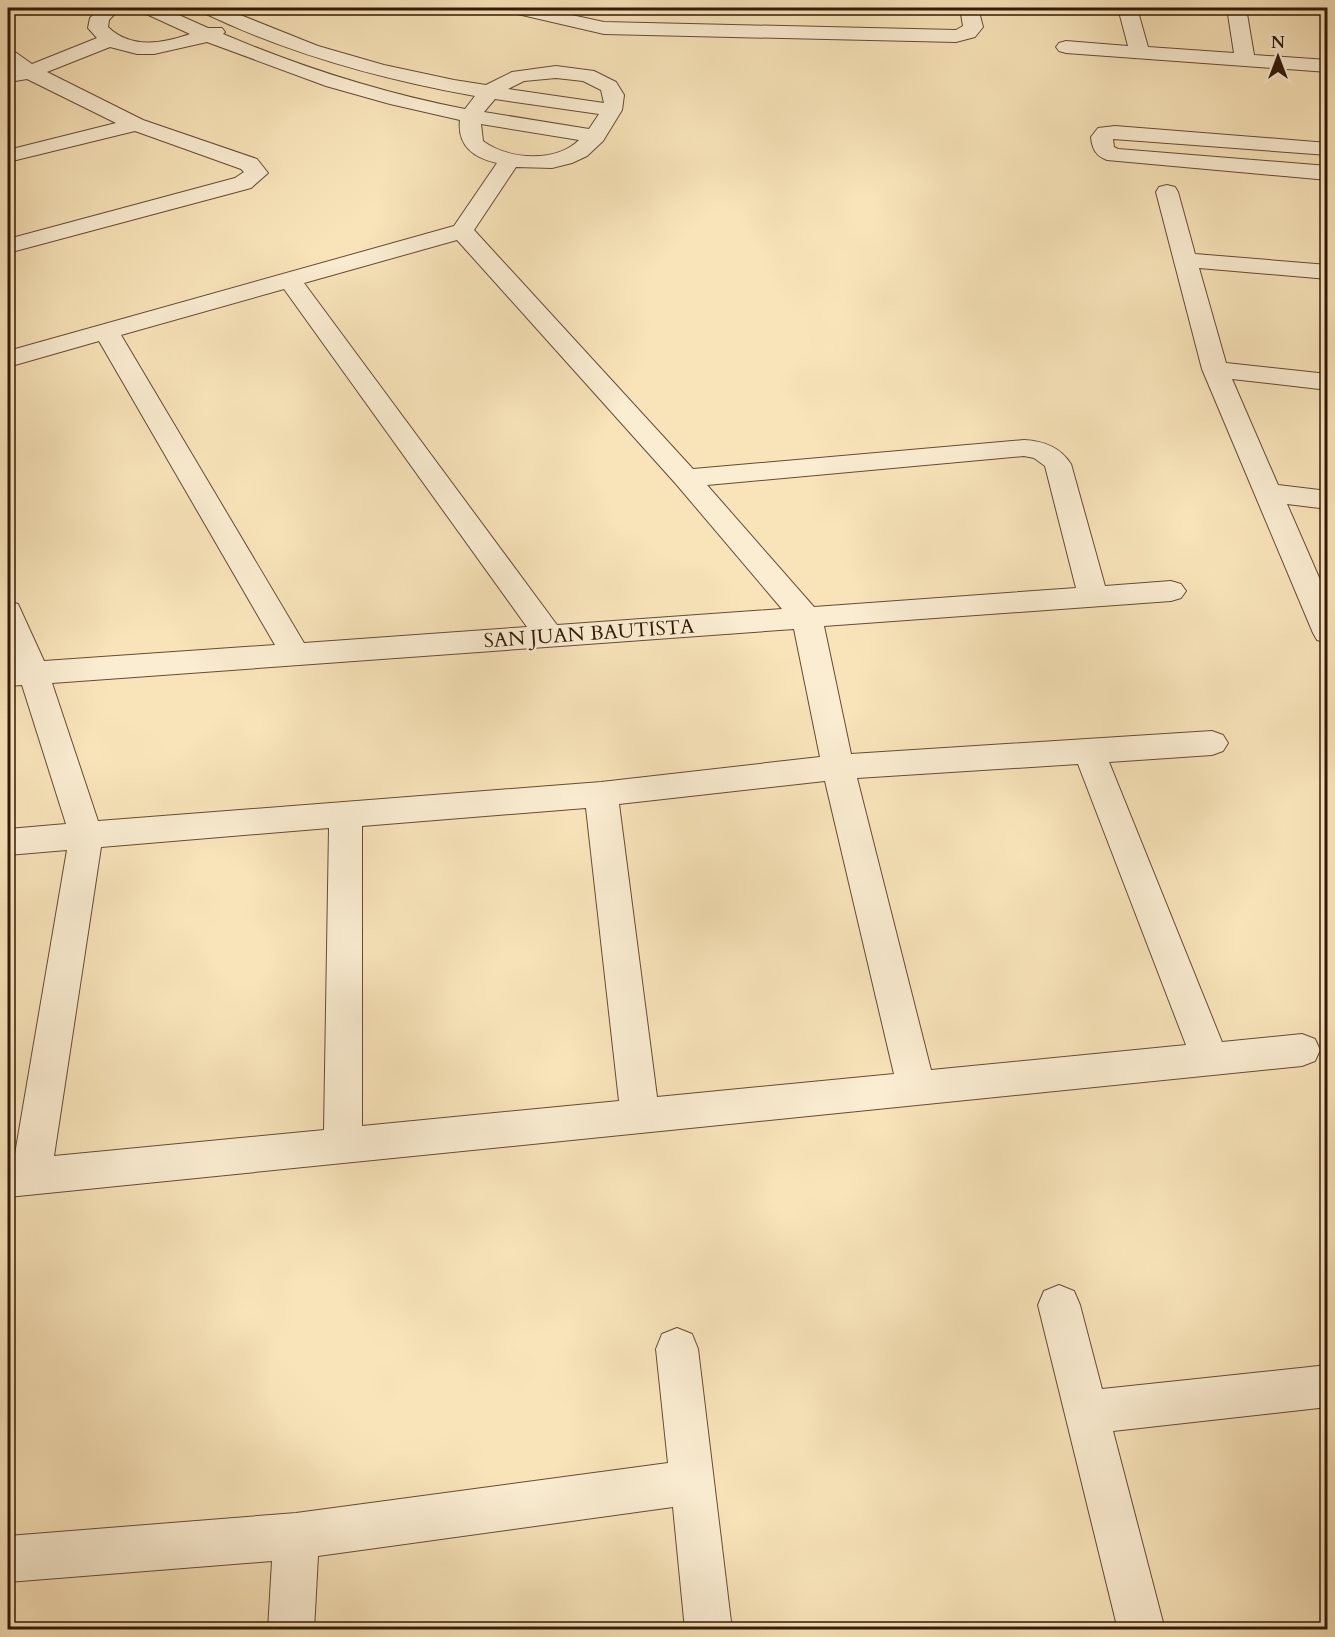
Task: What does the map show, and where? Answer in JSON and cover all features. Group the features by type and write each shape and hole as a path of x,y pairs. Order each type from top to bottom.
{"street":[{"path":"111,8 100,18 98,28 109,40 124,46 146,49 174,45 206,36 238,23"},
{"path":"149,8 206,36 324,80 399,101 595,136"},
{"path":"209,8 238,23 339,60 435,82 612,111"},
{"path":"516,8 604,28 956,36 968,33 973,27 969,8"},
{"path":"575,73 619,8"},
{"path":"1128,8 1139,51"},
{"path":"1237,8 1245,60"},
{"path":"8,77 30,72 109,40"},
{"path":"1066,46 1328,66"},
{"path":"8,56 30,72 136,124 249,164 257,173 243,183 8,246"},
{"path":"544,71 575,73 599,80 609,86 614,95 612,111 595,136 575,155 554,161 510,160 489,154 475,145 470,131 471,115 490,92 503,82 518,76 544,71"},
{"path":"8,156 136,124"},
{"path":"1328,149 1115,132 1106,133 1102,137 1102,148 1106,153 1115,155 1328,173"},
{"path":"8,359 462,231 510,160"},
{"path":"1167,192 1215,369 1328,633"},
{"path":"462,231 686,478 807,618 838,767 916,1087"},
{"path":"1184,260 1328,272"},
{"path":"290,280 549,636"},
{"path":"106,331 295,654"},
{"path":"1215,369 1328,382"},
{"path":"686,478 1024,448 1039,449 1051,455 1058,464 1093,597"},
{"path":"1270,493 1328,500"},
{"name":"SAN JUAN BAUTISTA","path":"21,674 1171,591"},
{"path":"8,611 21,674 86,835 19,1178 1302,1050"},
{"path":"8,842 601,794 838,767 1212,743"},
{"path":"1089,751 1210,1059"},
{"path":"601,794 640,1115"},
{"path":"344,1145 346,814"},
{"path":"1059,1305 1142,1629"},
{"path":"677,1349 709,1629"},
{"path":"1086,1412 1328,1386"},
{"path":"8,1559 296,1536 691,1482"},
{"path":"291,1629 296,1536"}]}
